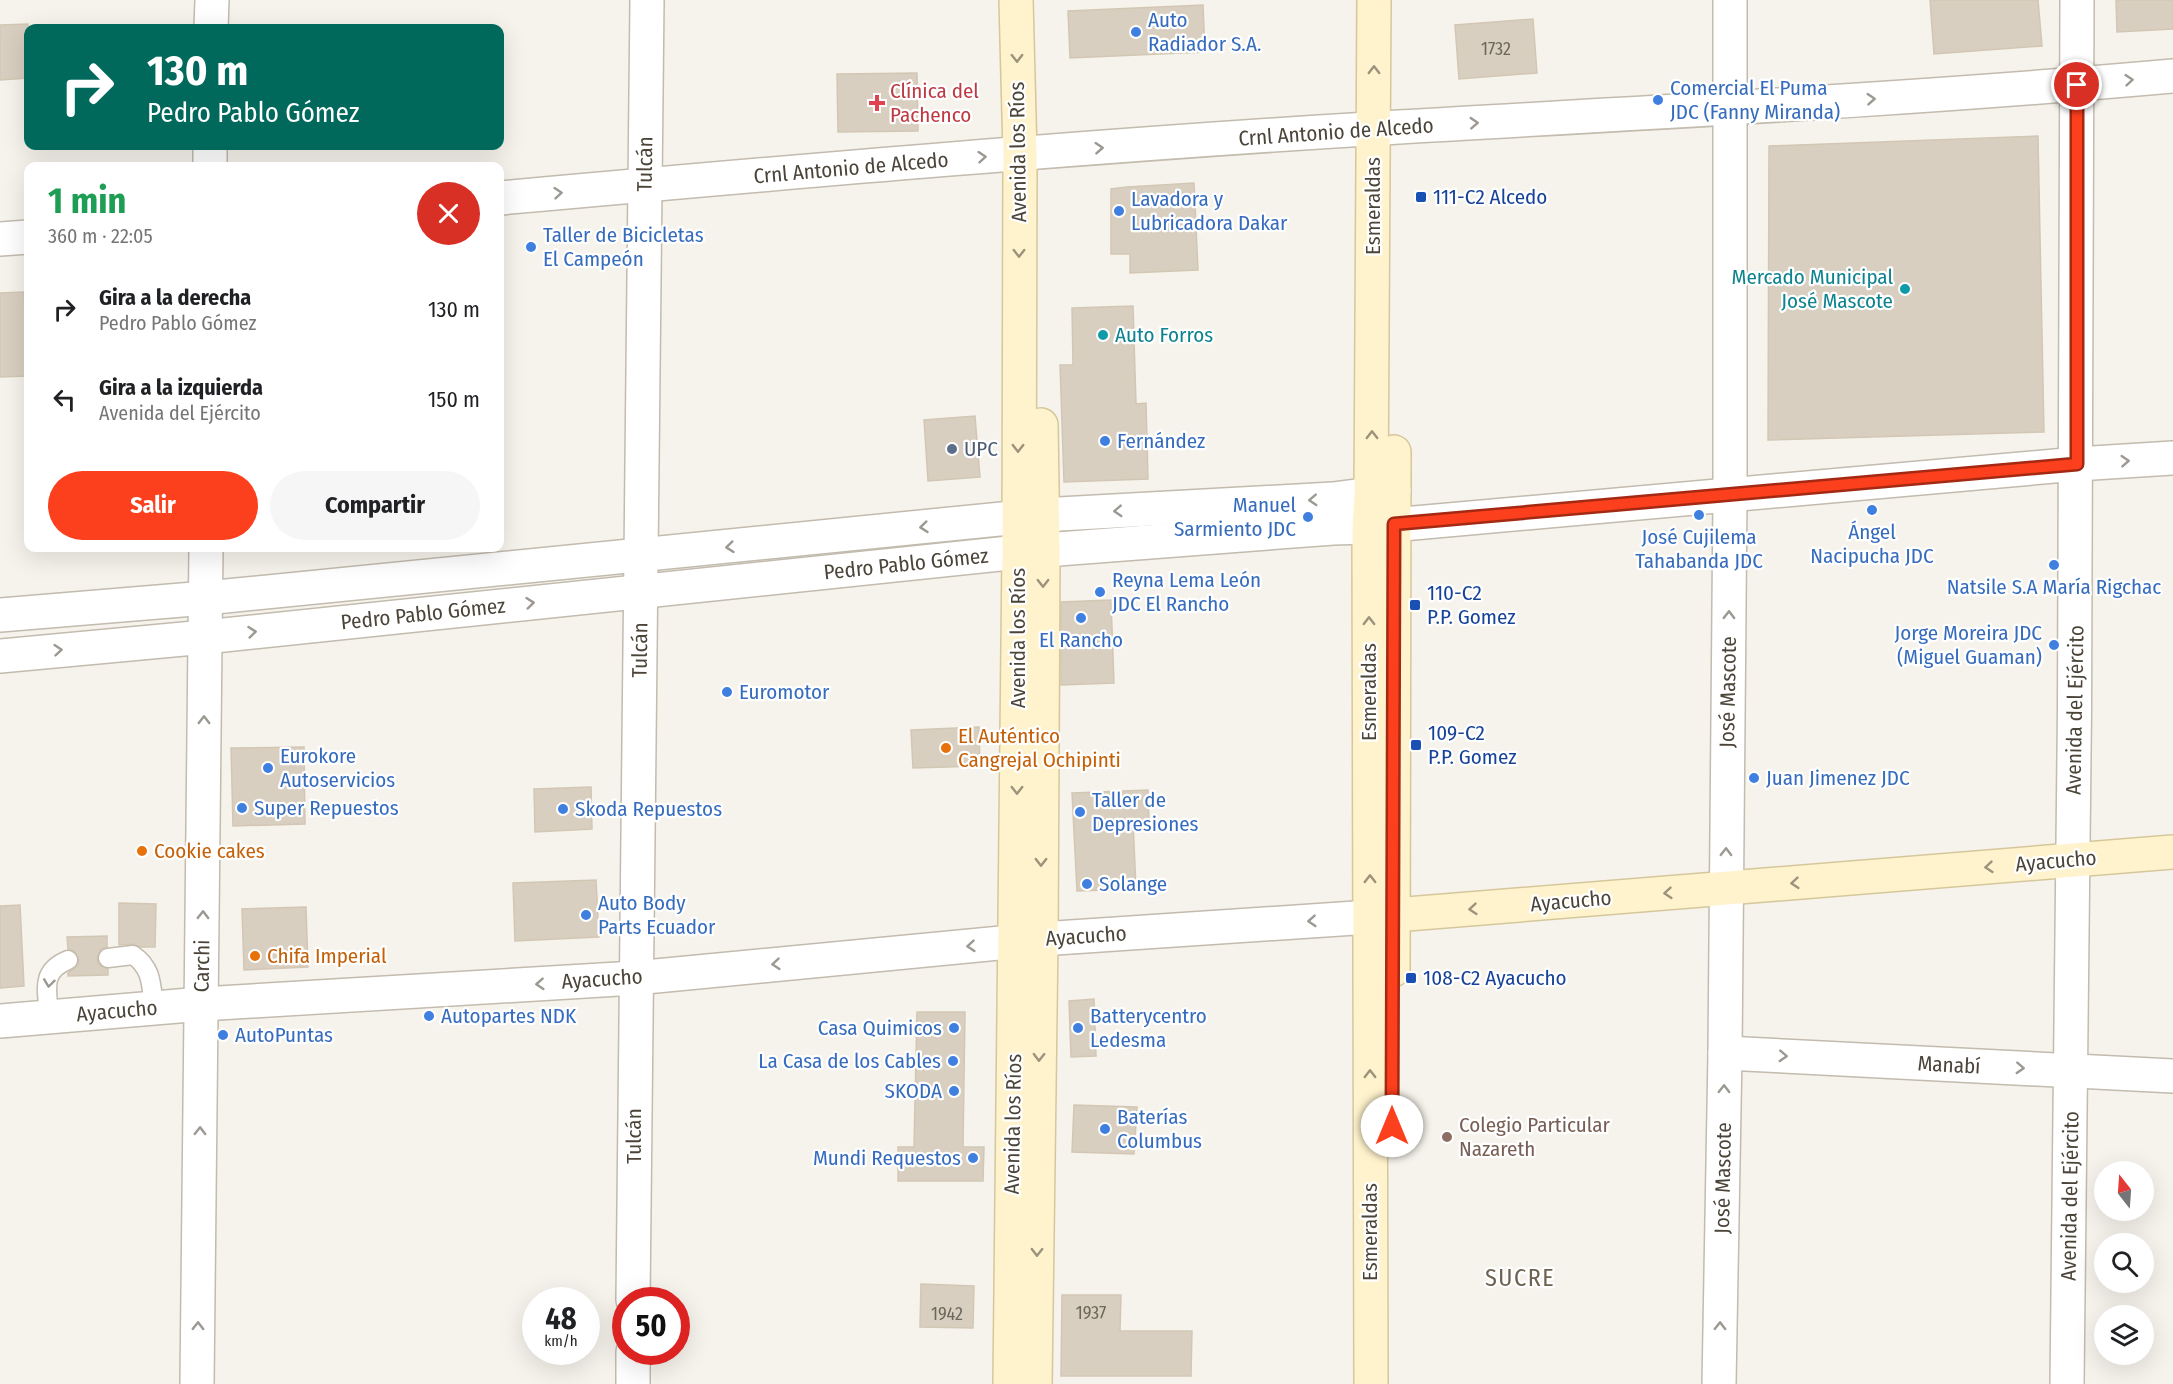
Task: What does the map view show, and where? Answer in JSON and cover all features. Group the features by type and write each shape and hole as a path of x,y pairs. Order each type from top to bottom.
{"main road":[{"name":"Avenida los Ríos","path":"1016,0 1030,153"},
{"name":"Avenida los Ríos","path":"1035,1384 1028,941 1031,551 1030,153 1039,0"},
{"name":"Esmeraldas","path":"1374,0 1384,128 1381,526 1382,916 1390,1384"},
{"name":"Esmeraldas","path":"1384,128 1395,0"},
{"name":"Ayacucho","path":"1382,916 2173,852"},
{"name":"Esmeraldas","path":"1371,1384 1382,916"},
{"name":"Avenida los Ríos","path":"1010,1384 1028,941"}],"street":[{"path":"211,24 212,0"},
{"name":"Tulcán","path":"633,1287 647,0"},
{"name":"José Mascote","path":"1719,1384 1725,1053 1730,496 1730,0"},
{"name":"Avenida del Ejército","path":"2067,1384 2077,464 2077,0"},
{"name":"Crnl Antonio de Alcedo","path":"504,198 1030,153 1384,128 1729,109 2077,85 2173,76"},
{"path":"0,239 24,237"},
{"name":"Pedro Pablo Gómez","path":"0,656 205,637 1031,551 1381,526 2077,464 2173,458"},
{"name":"Pedro Pablo Gómez","path":"0,615 1030,517 1333,499 1383,493"},
{"name":"Carchi","path":"197,1384 206,552"},
{"name":"Ayacucho","path":"0,1021 202,1004 635,978 1028,941 1382,916"},
{"name":"Manabí","path":"1725,1053 2173,1076"},
{"path":"633,1365 633,1384"}],"lane":[{"path":"108,958 133,955 146,966 151,980 154,1008"},
{"path":"49,1017 47,980 53,967 68,960"}],"building":[{"path":"1930,0 2038,0 2042,46 1934,54"},
{"path":"2116,0 2173,0 2173,29 2117,32"},
{"name":"Auto Radiador S.A.","path":"1203,5 1205,52 1070,58 1068,11"},
{"path":"1533,19 1537,73 1459,79 1455,25"},
{"path":"24,24 24,78 0,80 0,25"},
{"name":"Clínica del Pachenco","path":"917,73 918,131 838,132 837,74"},
{"name":"Mercado Municipal José Mascote","path":"2038,136 2044,432 1768,440 1769,146"},
{"path":"1194,183 1198,270 1130,273 1130,254 1111,254 1111,189"},
{"path":"24,292 24,376 0,377 0,293"},
{"name":"Fernández","path":"1133,306 1136,404 1146,403 1148,479 1064,482 1060,365 1073,365 1072,308"},
{"name":"UPC","path":"975,416 980,477 928,481 924,420"},
{"path":"1111,600 1114,683 1061,685 1061,602"},
{"name":"El Auténtico Cangrejal Ochipinti","path":"979,727 980,766 913,768 911,730"},
{"path":"304,747 305,824 233,826 231,748"},
{"name":"Skoda Repuestos","path":"591,787 592,829 535,832 534,789"},
{"path":"1148,790 1149,821 1133,821 1136,889 1077,891 1072,793"},
{"path":"596,880 599,937 515,941 513,883"},
{"path":"119,903 156,904 155,947 119,945"},
{"path":"20,905 24,986 0,988 0,906"},
{"path":"306,907 308,967 244,970 242,909"},
{"path":"107,936 107,947 101,949 97,959 99,965 108,969 108,975 68,976 79,960 74,951 68,949 67,937"},
{"path":"1094,999 1096,1056 1071,1057 1069,1001"},
{"path":"917,1012 965,1012 963,1147 984,1147 983,1181 898,1181 898,1147 914,1147"},
{"name":"Baterías Columbus","path":"1074,1105 1137,1107 1134,1154 1072,1152"},
{"path":"921,1284 974,1286 973,1328 920,1327"},
{"path":"1062,1295 1121,1295 1120,1331 1192,1331 1191,1376 1061,1376"}],"place":[{"name":"Auto Radiador S.A.","path":"1136,32"},
{"name":"Comercial El Puma JDC (Fanny Miranda)","path":"1658,100"},
{"name":"Clínica del Pachenco","path":"877,103"},
{"name":"111-C2 Alcedo","path":"1421,197"},
{"name":"Lavadora y Lubricadora Dakar","path":"1119,211"},
{"name":"Taller de Bicicletas El Campeón","path":"531,247"},
{"name":"Mercado Municipal José Mascote","path":"1905,289"},
{"name":"Auto Forros","path":"1103,335"},
{"name":"Fernández","path":"1105,441"},
{"name":"UPC","path":"952,449"},
{"name":"Ángel Nacipucha JDC","path":"1872,510"},
{"name":"José Cujilema Tahabanda JDC","path":"1699,515"},
{"name":"Manuel Sarmiento JDC","path":"1308,517"},
{"name":"Natsile S.A María Rigchac","path":"2054,565"},
{"name":"Reyna Lema León JDC El Rancho","path":"1100,592"},
{"name":"110-C2 P.P. Gomez","path":"1415,605"},
{"name":"El Rancho","path":"1081,618"},
{"name":"Jorge Moreira JDC (Miguel Guaman)","path":"2054,645"},
{"name":"Euromotor","path":"727,692"},
{"name":"109-C2 P.P. Gomez","path":"1416,745"},
{"name":"El Auténtico Cangrejal Ochipinti","path":"946,748"},
{"name":"Eurokore Autoservicios","path":"268,768"},
{"name":"Juan Jimenez JDC","path":"1754,778"},
{"name":"Super Repuestos","path":"242,808"},
{"name":"Skoda Repuestos","path":"563,809"},
{"name":"Taller de Depresiones","path":"1080,812"},
{"name":"Cookie cakes","path":"142,851"},
{"name":"Solange","path":"1087,884"},
{"name":"Auto Body Parts Ecuador","path":"586,915"},
{"name":"Chifa Imperial","path":"255,956"},
{"name":"108-C2 Ayacucho","path":"1411,978"},
{"name":"Autopartes NDK","path":"429,1016"},
{"name":"Casa Quimicos","path":"954,1028"},
{"name":"Batterycentro Ledesma","path":"1078,1028"},
{"name":"AutoPuntas","path":"223,1035"},
{"name":"La Casa de los Cables","path":"953,1061"},
{"name":"SKODA","path":"954,1091"},
{"name":"Baterías Columbus","path":"1105,1129"},
{"name":"Colegio Particular Nazareth","path":"1447,1137"},
{"name":"Mundi Requestos","path":"973,1158"}],"district":[{"name":"SUCRE","path":"1520,1278"}],"route":[{"path":"1392,1126 1394,524 2077,464 2077,85"}]}
